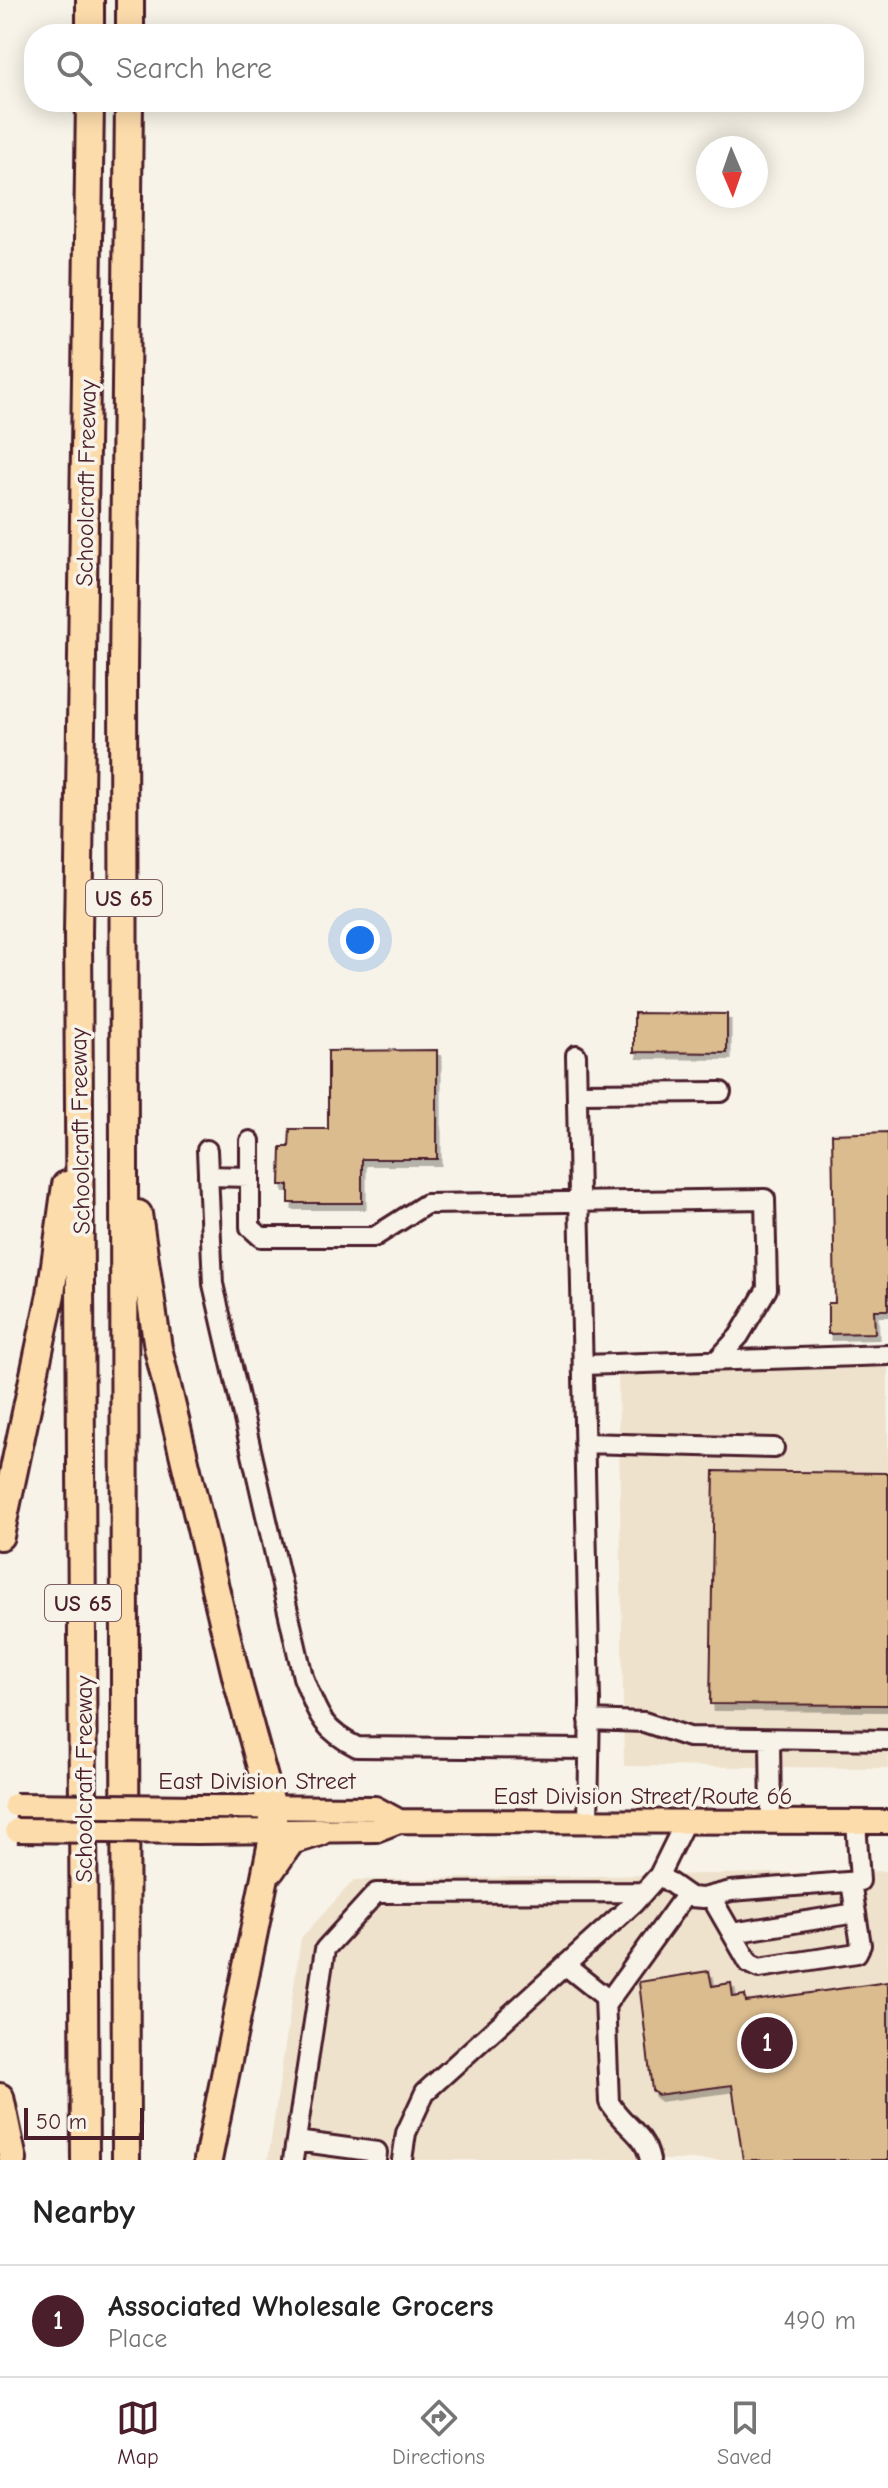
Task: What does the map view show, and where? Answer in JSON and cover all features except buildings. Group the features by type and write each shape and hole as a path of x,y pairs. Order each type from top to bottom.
{"highway":[{"path":"90,0 90,24"},
{"path":"130,0 130,24"},
{"name":"Schoolcraft Freeway","path":"85,2160 78,934 90,112"},
{"name":"Schoolcraft Freeway","path":"126,2160 123,931 129,112"},
{"path":"123,931 138,1208 147,1290 237,1680 273,1820 264,1888 208,2160"},
{"path":"0,1536 60,1239 66,1182 78,934"},
{"path":"264,1888 274,1861 283,1850 301,1836 320,1832"},
{"path":"0,2097 13,2160"}],"main road":[{"name":"East Division Street","path":"8,1804 201,1807 320,1832 376,1830 399,1821"},
{"name":"East Division Street","path":"8,1830 197,1832 375,1808 399,1821"},
{"name":"East Division Street/Route 66","path":"399,1821 888,1822"}],"lane":[{"path":"576,1055 589,1720 588,1822"},
{"path":"577,1093 721,1092"},
{"path":"250,1141 250,1227 261,1237 374,1237 426,1204 765,1199 767,1289 739,1336 718,1359"},
{"path":"207,1150 213,1284 303,1677 320,1719 333,1735 357,1747 589,1749"},
{"path":"208,1176 250,1177"},
{"path":"583,1365 888,1355"},
{"path":"584,1443 774,1448"},
{"path":"589,1720 644,1722 689,1737 888,1740"},
{"path":"770,1739 771,1822"},
{"path":"402,2160 406,2133 425,2092 523,2000 566,1966 643,1892 659,1875 685,1822"},
{"path":"659,1875 686,1894 711,1897 731,1891 860,1881 856,1822"},
{"path":"711,1897 749,1963 759,1968 857,1953 861,1945 851,1882"},
{"path":"293,2160 325,1949 376,1893 643,1892"},
{"path":"607,2003 686,1894"},
{"path":"732,1933 856,1913"},
{"path":"566,1966 605,1997 609,2102 617,2117 646,2141 650,2160"},
{"path":"296,2141 377,2152 376,2160"}],"shaded area":[{"path":"888,1364 888,1768 624,1766 618,1372 705,1371 706,1366"},
{"path":"888,1871 888,2160 268,2160 301,1938 354,1880"}],"place":[{"name":"Associated Wholesale Grocers","path":"767,2043"}]}
